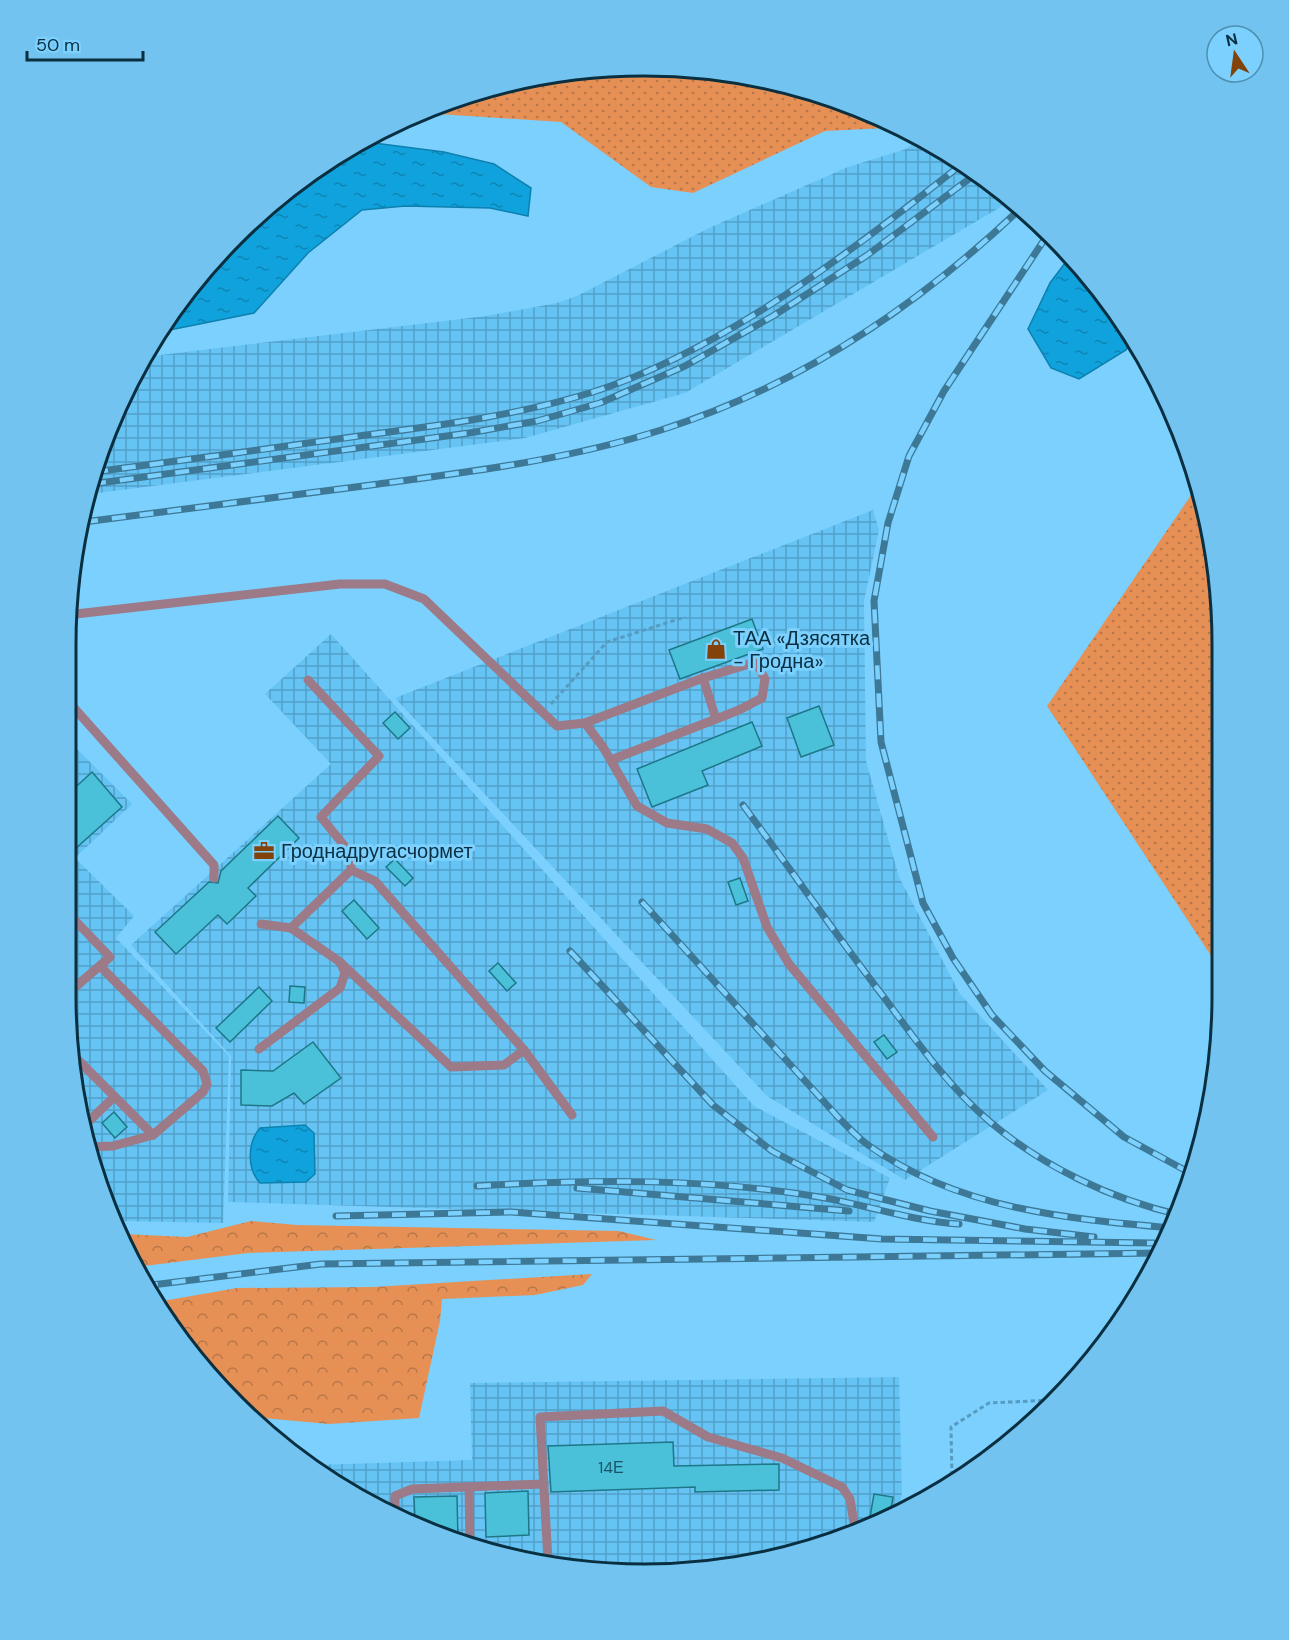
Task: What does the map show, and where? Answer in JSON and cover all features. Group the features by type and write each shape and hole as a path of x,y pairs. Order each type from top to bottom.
{"lane":[{"path":"78,614 340,584 385,584 424,599 557,726 585,723 703,678 756,662 765,678 762,698 716,719 610,760"},
{"path":"703,678 716,719"},
{"path":"291,928 351,870 351,854 321,817 379,756 308,680"},
{"path":"76,710 214,865 214,878"},
{"path":"585,723 637,806 667,823 707,829 732,843 743,858 767,927 789,964 933,1137"},
{"path":"351,870 375,881 525,1050 572,1115"},
{"path":"76,921 110,957 76,986"},
{"path":"261,924 291,928 340,962 451,1067 504,1065 525,1050"},
{"path":"259,1049 340,988 345,973 340,962"},
{"path":"97,1147 113,1146 153,1135 203,1092 207,1084 203,1071 100,966"},
{"path":"80,1063 113,1098 153,1135"},
{"path":"90,1120 113,1098"},
{"path":"548,1555 540,1417 663,1411 708,1437 782,1458 842,1487 850,1499 854,1523"},
{"path":"395,1506 395,1496 411,1489 544,1485"},
{"path":"469,1487 470,1535"}],"path":[{"path":"544,712 607,642 685,617"},
{"path":"952,1473 951,1428 989,1403 1042,1400"}],"shaded area":[{"path":"912,144 928,153 960,172 1003,204 685,393 525,438 97,493 120,427 156,356 486,316 557,303 577,296 709,228 848,167 906,149"},
{"path":"873,510 879,530 864,601 866,761 899,877 960,994 1048,1090 905,1180 767,1096 395,698"},
{"path":"331,634 754,1106 890,1178 874,1222 228,1202 231,1056 131,945 331,764 265,694"},
{"path":"76,748 132,804 76,857"},
{"path":"76,859 134,916 116,938 229,1056 223,1223 124,1221 120,1213 96,1143 81,1070 76,995"},
{"path":"899,1377 900,1503 827,1533 755,1553 682,1562 644,1564 607,1562 534,1553 462,1533 393,1505 324,1465 472,1460 470,1383"}],"green space":[{"path":"644,76 719,81 755,87 827,107 881,128 825,131 693,193 651,187 561,122 442,114 497,96 534,87 570,81"},
{"path":"1192,494 1202,534 1211,607 1212,957 1047,706"},
{"path":"251,1221 297,1225 619,1231 656,1240 248,1253 146,1266 129,1234 187,1237"},
{"path":"592,1274 583,1285 535,1295 442,1299 440,1321 419,1418 329,1424 265,1418 217,1370 166,1300 237,1288 373,1287"}],"water":[{"path":"378,144 444,152 494,164 531,188 528,216 490,208 405,206 362,210 308,253 254,313 172,330 217,270 270,217 329,172"},
{"path":"1065,263 1117,329 1128,347 1126,350 1079,379 1051,368 1028,329 1050,283"},
{"path":"305,1125 314,1133 315,1174 306,1182 260,1183 253,1171 250,1156 253,1141 260,1128"}],"building":[{"name":"ТАА «Дзясятка - Гродна»","path":"752,619 763,649 680,679 669,650"},
{"path":"819,706 834,745 801,757 787,718"},
{"path":"395,712 410,728 398,739 383,723"},
{"path":"752,722 762,746 702,771 708,785 652,807 637,769"},
{"path":"92,772 122,807 76,848 76,787"},
{"path":"278,816 299,838 248,888 256,896 227,924 218,915 176,954 155,932 209,882 218,883 221,871"},
{"path":"395,859 413,878 405,886 386,867"},
{"path":"740,878 748,901 736,905 728,882"},
{"path":"354,900 379,928 367,939 342,911"},
{"path":"498,963 516,983 507,991 489,971"},
{"path":"290,986 305,987 304,1003 289,1002"},
{"path":"259,987 272,1001 230,1042 216,1028"},
{"path":"884,1035 897,1052 887,1059 874,1042"},
{"path":"313,1042 341,1078 304,1104 294,1093 272,1106 241,1105 241,1070 273,1071"},
{"path":"114,1112 127,1127 115,1138 102,1123"},
{"path":"673,1442 674,1466 779,1464 779,1490 695,1492 695,1487 551,1492 548,1446"},
{"path":"528,1491 529,1535 486,1537 485,1493"},
{"path":"874,1494 893,1497 891,1507 870,1516"},
{"path":"457,1496 458,1531 415,1515 414,1497"}],"railway":[{"path":"104,471 452,423 537,407 593,392 642,374 691,351 739,324 878,230 955,169"},
{"path":"100,483 469,433 537,421 600,403 685,366 773,316 866,256 969,179"},
{"path":"90,521 481,470 554,457 661,430 760,391 808,367 853,340 940,278 1015,214"},
{"path":"1044,241 944,391 909,456 888,523 874,601 881,742 923,903 953,958 992,1015 1045,1071 1124,1137 1185,1170"},
{"path":"743,805 922,1048 974,1108 1010,1138 1055,1167 1103,1190 1169,1212"},
{"path":"642,902 845,1124 868,1145 903,1167 939,1184 1014,1207 1054,1215 1163,1227"},
{"path":"570,951 713,1105 772,1151 847,1190 930,1211 1025,1229 1094,1237"},
{"path":"477,1186 608,1181 739,1187 825,1198 908,1217 959,1224"},
{"path":"577,1188 849,1211"},
{"path":"336,1216 511,1212 882,1239 1154,1243"},
{"path":"156,1284 321,1264 1151,1253"}],"place":[{"name":"ТАА «Дзясятка - Гродна»","path":"716,649"},
{"name":"Гроднадругасчормет","path":"264,851"}]}
